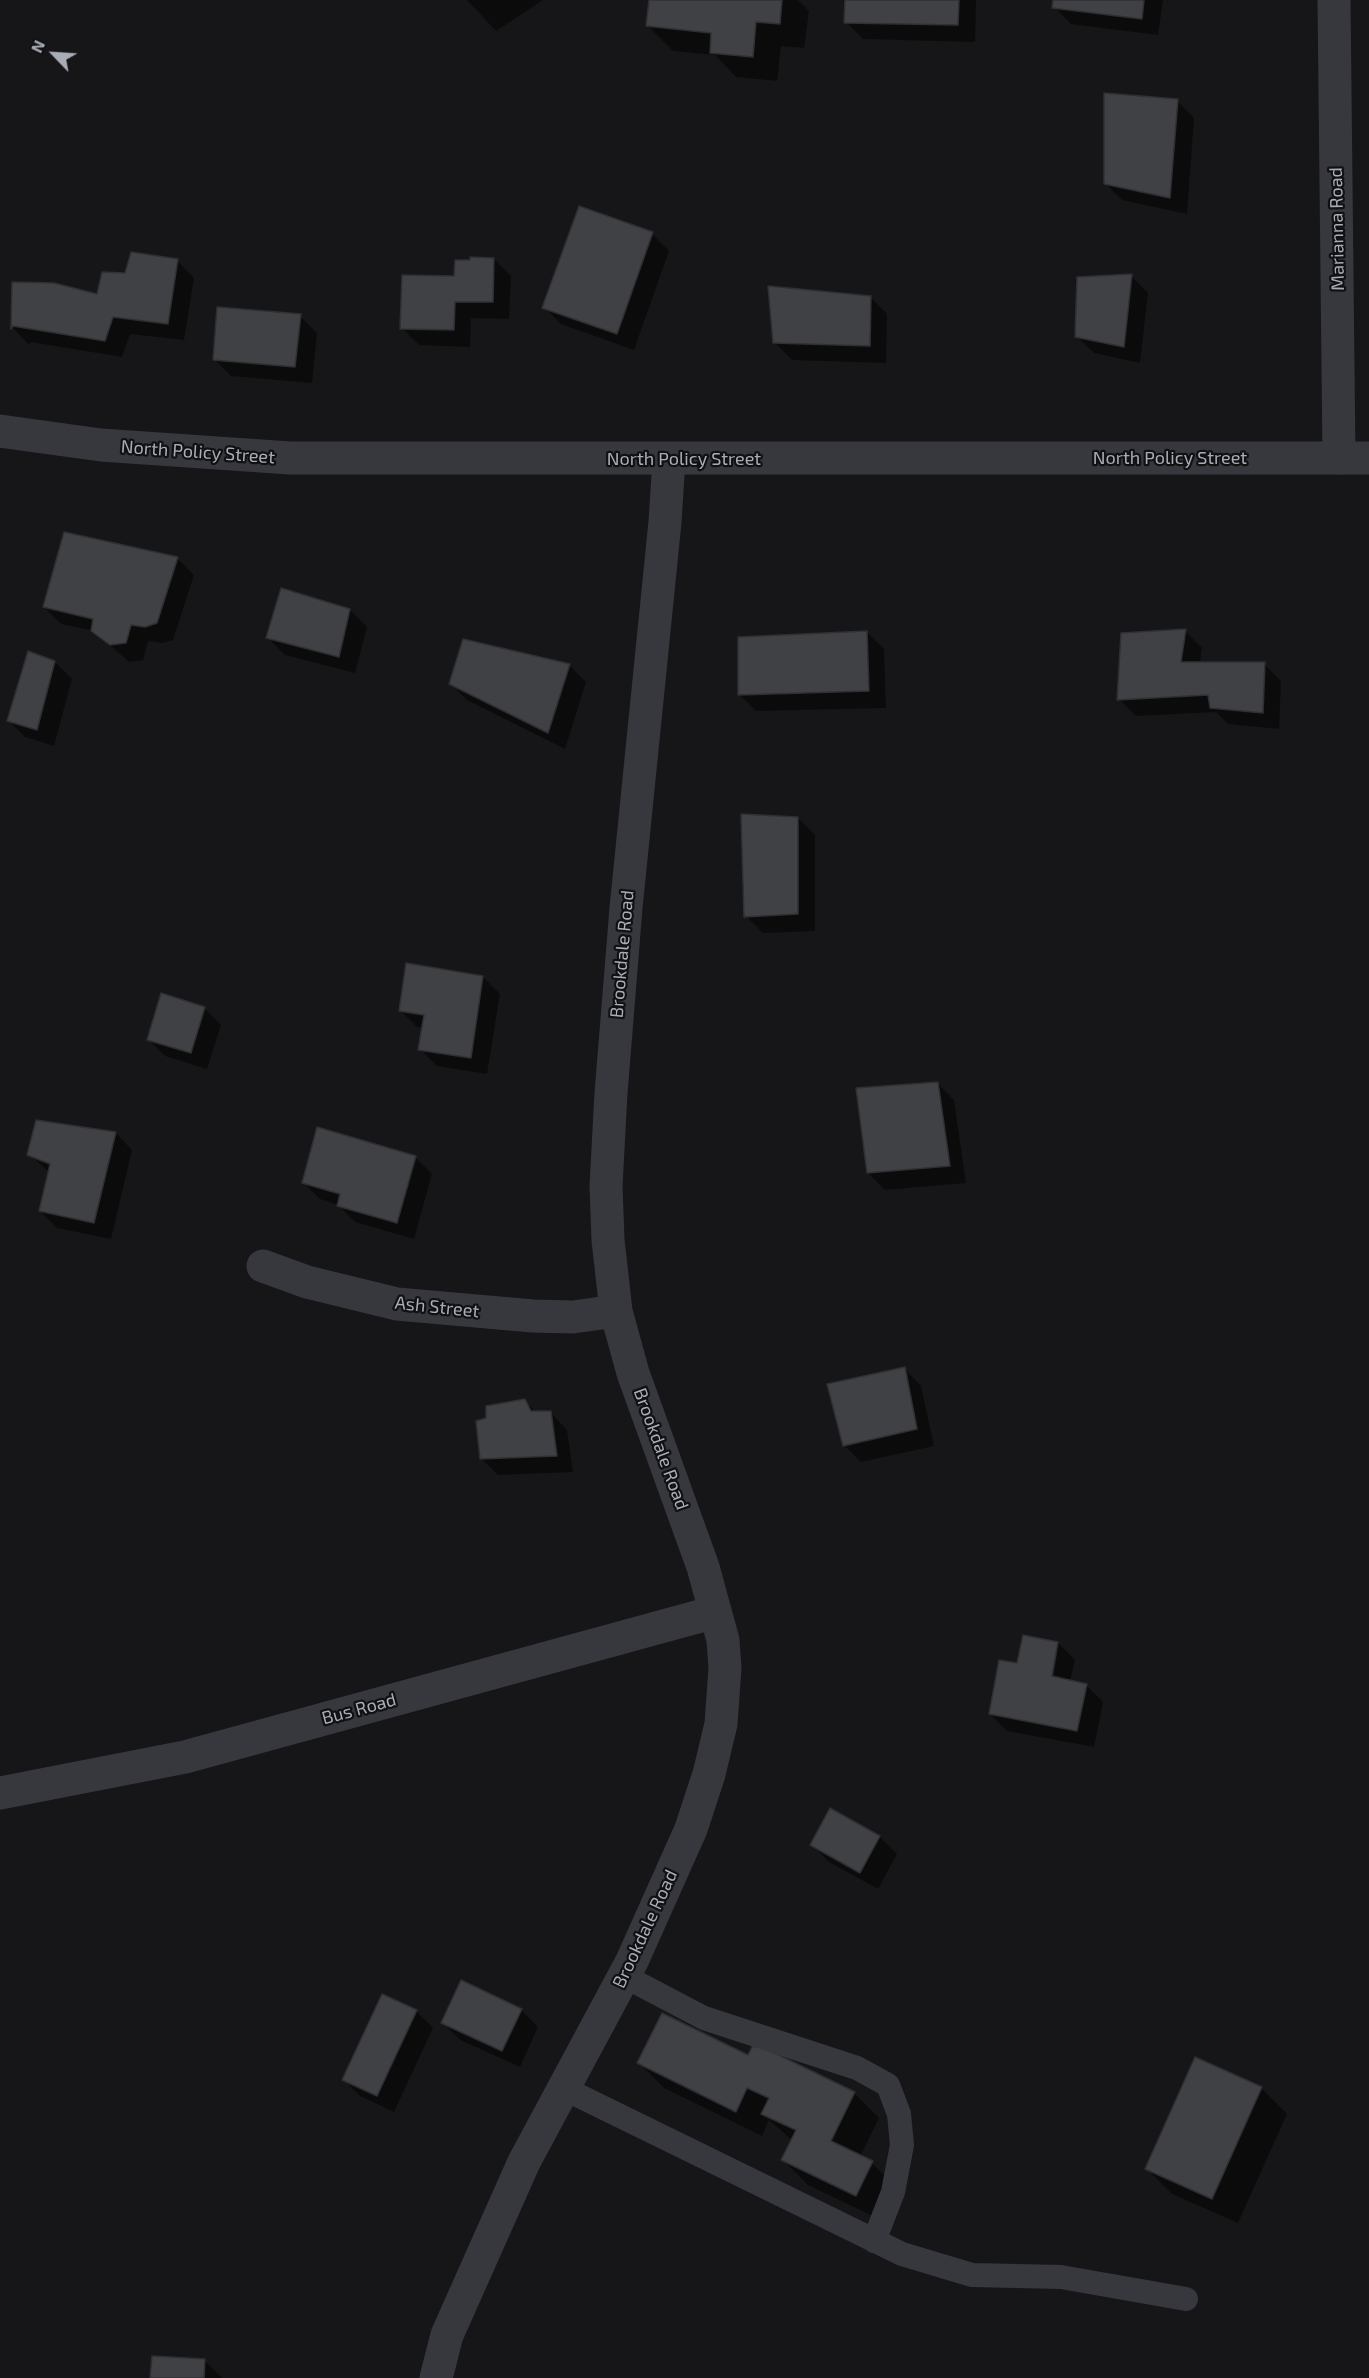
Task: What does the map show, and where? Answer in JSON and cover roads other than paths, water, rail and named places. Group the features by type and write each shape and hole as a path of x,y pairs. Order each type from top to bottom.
{"street":[{"name":"Marianna Road","path":"1334,0 1354,458"},
{"name":"North Policy Street","path":"0,430 101,446 290,458 1354,458"},
{"name":"Brookdale Road","path":"436,2378 452,2324 524,2162 624,1976 691,1829 709,1774 721,1724 725,1668 723,1640 704,1567 633,1373 616,1311 608,1240 606,1186 611,1093 626,908 665,522 669,459"},
{"name":"Ash Street","path":"263,1266 307,1282 397,1304 532,1316 573,1317 616,1311"},
{"name":"Bus Road","path":"0,1793 184,1757 716,1612"}],"lane":[{"path":"624,1976 704,2018 857,2068 888,2085 899,2114 902,2145 893,2192 874,2241"},
{"path":"563,2088 902,2254 972,2275 1061,2277 1186,2299"}]}
